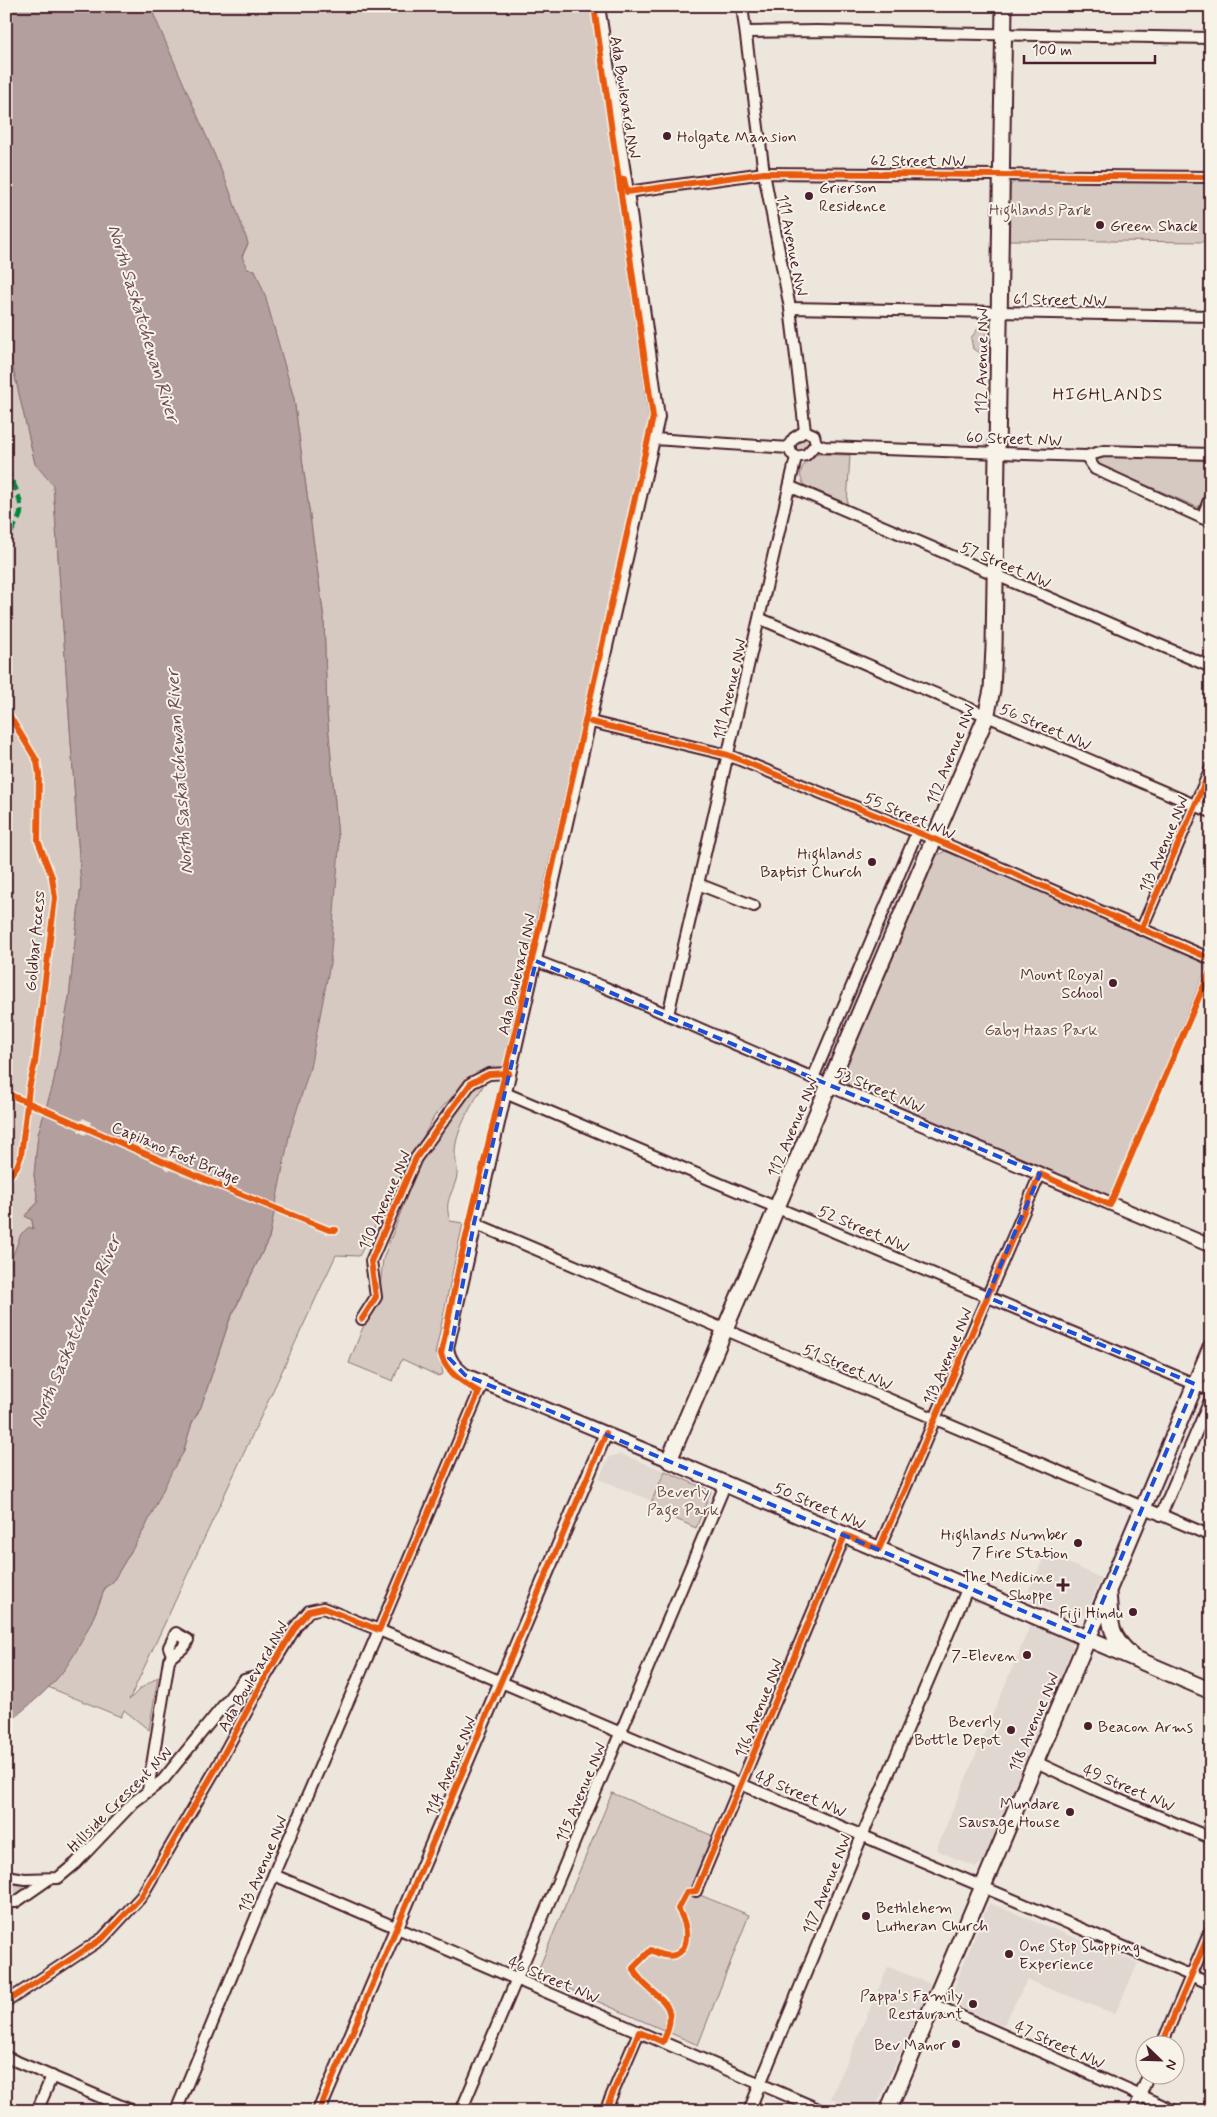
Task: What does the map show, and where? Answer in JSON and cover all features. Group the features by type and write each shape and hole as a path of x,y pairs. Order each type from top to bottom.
{"main road":[{"name":"112 Avenue NW","path":"669,1460 986,717 992,690 1004,6"},
{"name":"118 Avenue NW","path":"888,2111 1211,1348"},
{"name":"50 Street NW","path":"669,1460 1211,1690"},
{"path":"1107,1590 1112,1634 1117,1642 1136,1658"}],"street":[{"name":"Ada Boulevard NW","path":"449,1358 447,1348 474,1223 591,722 658,417 627,192 598,6"},
{"name":"111 Avenue NW","path":"742,6 764,172 790,308 805,431"},
{"path":"746,32 817,31 1211,38"},
{"name":"62 Street NW","path":"627,192 764,172 1211,177"},
{"name":"61 Street NW","path":"790,308 1211,316"},
{"path":"805,431 814,435 816,444 806,455 796,457 791,454 789,448 792,440 805,431"},
{"path":"654,439 789,448"},
{"name":"60 Street NW","path":"816,444 824,447 997,451 1086,456 1104,451 1211,454"},
{"path":"1086,456 1096,469 1206,520 1211,495"},
{"name":"111 Avenue NW","path":"668,1015 761,619 796,457"},
{"name":"57 Street NW","path":"791,487 1211,667"},
{"name":"56 Street NW","path":"761,619 1211,812"},
{"name":"55 Street NW","path":"591,722 728,755 934,839 1211,959"},
{"name":"113 Avenue NW","path":"1141,930 1211,768"},
{"name":"112 Avenue NW","path":"813,1078 917,832"},
{"path":"698,884 754,906"},
{"name":"53 Street NW","path":"536,961 668,1015 1211,1246"},
{"name":"110 Avenue NW","path":"362,1320 376,1297 371,1261 394,1214 416,1158 471,1083 489,1074 509,1073"},
{"name":"52 Street NW","path":"505,1093 1211,1391"},
{"name":"113 Avenue NW","path":"879,1549 1040,1174"},
{"name":"51 Street NW","path":"474,1223 1211,1536"},
{"name":"50 Street NW","path":"449,1358 454,1367 465,1375 669,1460"},
{"path":"379,1630 483,1383"},
{"path":"1161,1515 1211,1398"},
{"name":"114 Avenue NW","path":"319,2111 606,1433"},
{"name":"115 Avenue NW","path":"461,2111 725,1484"},
{"name":"116 Avenue NW","path":"696,1891 844,1535"},
{"name":"117 Avenue NW","path":"748,2111 968,1587"},
{"name":"Ada Boulevard NW","path":"6,2002 103,1938 141,1897 214,1772 267,1674 297,1625 308,1611 323,1608 379,1630"},
{"name":"113 Avenue NW","path":"176,2111 379,1630"},
{"name":"48 Street NW","path":"379,1630 1211,1984"},
{"path":"148,1790 169,1660 172,1655"},
{"name":"Hillside Crescent NW","path":"6,1876 25,1879 58,1878 76,1863 114,1820 148,1790 163,1780 244,1680 267,1674"},
{"name":"49 Street NW","path":"1036,1762 1098,1791 1211,1838"},
{"name":"46 Street NW","path":"274,1875 823,2111"},
{"name":"Hillside Crescent NW","path":"6,1902 16,1902 49,1879"},
{"path":"1166,2034 1211,1929"},
{"name":"47 Street NW","path":"933,2004 1175,2111"},
{"path":"605,2111 639,2032"},
{"path":"6,2058 132,2111"},
{"path":"36,2111 52,2076"},
{"path":"1134,2111 1145,2084"}],"highlighted area":[{"path":"536,961 1040,1174 987,1297 1195,1384 1087,1638 465,1375 449,1358 474,1223"}],"shaded area":[{"path":"620,1454 665,1471 652,1501 599,1479 609,1457"},
{"path":"1046,1553 1101,1578 1087,1611 1082,1617 1071,1619 1025,1599"},
{"path":"1032,1621 1067,1636 1073,1647 983,1862 976,1867 936,1850"},
{"path":"989,1903 1138,1963 1115,2014 1027,1980 1003,2026 948,2002"},
{"path":"888,1967 931,1984 876,2107 870,2111 857,2111 831,2098"}],"green space":[{"path":"150,6 591,6 649,420 598,661 583,715 529,965 503,1068 484,1069 468,1080 435,1115 359,1256 336,1255 129,1700 140,1689 158,1677 149,1730 124,1710 121,1717 48,1687 54,1682 83,1636 96,1612 105,1587 112,1583 145,1528 171,1471 183,1453 192,1423 201,1407 229,1322 269,1238 339,849 327,712 324,619 294,399 255,270 247,269 242,257 248,244"},
{"name":"Highlands Park","path":"1017,179 1211,183 1211,242 1009,240 1010,186"},
{"path":"986,323 985,355 973,349 971,338 980,326"},
{"path":"6,337 35,463 53,484 81,885 69,998 53,1085 38,1134 34,1175 38,1202 25,1216 32,1220 33,1229 16,1249 6,1273"},
{"path":"806,437 809,439 809,444 802,451 797,451 796,444"},
{"path":"818,454 850,455 847,504 804,485 801,480 801,471 805,463"},
{"path":"1100,456 1211,457 1211,482 1201,506 1197,507 1100,465 1095,460"},
{"name":"Gaby Haas Park","path":"948,850 1209,962 1110,1197 849,1085 843,1074 937,855"},
{"path":"482,1081 484,1084 466,1116 456,1143 457,1176 449,1199 448,1214 450,1221 463,1223 435,1354 440,1358 443,1374 438,1376 402,1359 393,1381 349,1363 363,1327 378,1306 383,1259 419,1164 435,1137 472,1089"},
{"name":"Beverly Page Park","path":"665,1471 711,1491 696,1528 649,1507"},
{"path":"612,1793 713,1836 690,1891 749,1915 698,2045 539,1976 537,1973"},
{"path":"6,1880 39,1883 16,1899 6,1899"}],"water":[{"name":"North Saskatchewan River","path":"6,6 150,6 228,186 248,243 242,256 247,269 255,270 265,295 294,399 324,619 327,712 339,849 330,964 310,1068 290,1132 269,1238 229,1321 201,1407 192,1423 183,1453 172,1471 145,1528 112,1583 105,1587 90,1624 69,1663 48,1689 6,1724 6,1273 21,1234 29,1227 33,1229 32,1220 25,1216 38,1202 34,1175 38,1134 53,1085 69,998 81,885 53,485 35,464 6,337"}],"pier":[{"path":"44,1105 81,1121 83,1118 91,1122 90,1125 167,1158 168,1156 176,1159 175,1162 278,1205 277,1213 172,1167 170,1171 164,1168 165,1165 87,1132 85,1135 78,1131 79,1128 42,1112"}],"marked path":[{"path":"6,468 21,506 19,518 9,536 6,548"}],"cycle path":[{"path":"6,2002 103,1938 141,1897 214,1772 267,1674 297,1625 309,1611 323,1608 379,1630 479,1392 461,1381 451,1372 441,1354 459,1266 528,977 653,417 594,6"},
{"path":"624,179 627,192 764,173 1211,177"},
{"name":"Goldbar Access","path":"6,710 37,761 39,774 38,841 52,877 55,898 35,1063 29,1088 21,1156 17,1166 6,1181"},
{"path":"591,722 728,755 934,839 1211,959"},
{"path":"1141,930 1211,768"},
{"path":"605,2111 639,2032 663,2042 669,2027 670,2016 667,2007 639,1978 633,1968 651,1950 663,1955 673,1956 680,1952 684,1946 686,1929 678,1909 687,1892 696,1891 845,1535 879,1549 1040,1174 1110,1205 1211,969"},
{"path":"362,1319 376,1297 371,1261 416,1158 471,1083 489,1074 509,1073"},
{"name":"Capilano Foot Bridge","path":"6,1093 208,1181 329,1230 336,1230"},
{"path":"319,2111 606,1433"},
{"path":"1166,2034 1211,1929"}],"place":[{"name":"Holgate Mansion","path":"667,136"},
{"name":"Grierson Residence","path":"809,196"},
{"name":"Green Shack","path":"1100,225"},
{"name":"Highlands Baptist Church","path":"872,862"},
{"name":"Mount Royal School","path":"1113,983"},
{"name":"Highlands Number 7 Fire Station","path":"1078,1543"},
{"name":"The Medicine Shoppe","path":"1063,1585"},
{"name":"Fiji Hindu","path":"1133,1612"},
{"name":"7-Eleven","path":"1027,1655"},
{"name":"Beacon Arms","path":"1088,1726"},
{"name":"Beverly Bottle Depot","path":"1011,1730"},
{"name":"Mundare Sausage House","path":"1070,1812"},
{"name":"Bethlehem Lutheran Church","path":"866,1916"},
{"name":"One Stop Shopping Experience","path":"1009,1954"},
{"name":"Pappa's Family Restaurant","path":"973,2004"},
{"name":"Bev Manor","path":"956,2044"}],"district":[{"name":"HIGHLANDS","path":"1108,394"}]}
